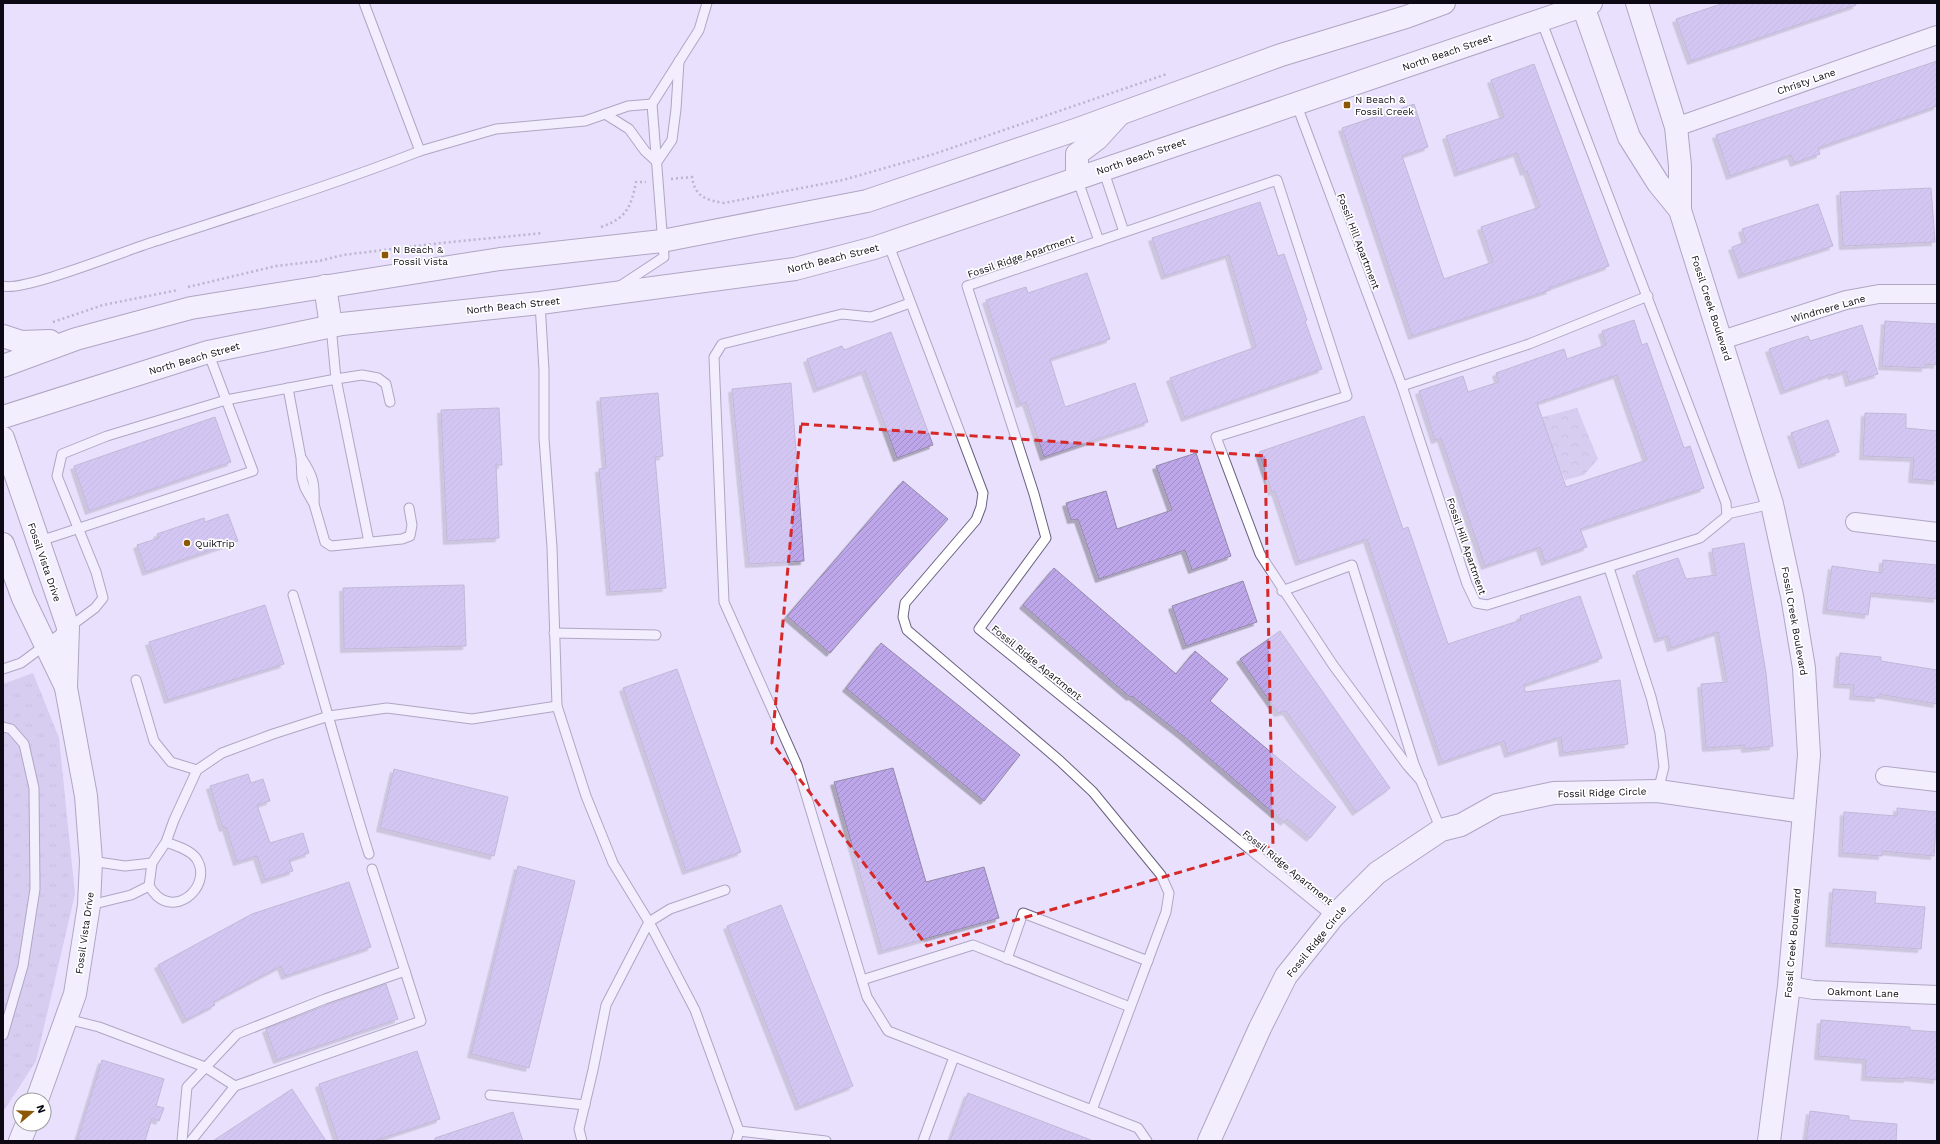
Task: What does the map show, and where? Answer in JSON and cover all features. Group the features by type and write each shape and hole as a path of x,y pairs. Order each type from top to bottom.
{"main road":[{"path":"3,366 76,339 191,308 500,259 662,242 867,201 1120,114 1281,55 1406,17 1444,3"},
{"name":"Fossil Creek Boulevard","path":"1637,3 1676,127 1680,166 1680,210 1722,340 1772,504 1792,596 1804,668 1809,755 1789,986 1769,1141"},
{"name":"Fossil Creek Boulevard","path":"1585,4 1629,137 1658,182 1680,210"},
{"name":"North Beach Street","path":"3,417 208,352 330,326 540,303 794,269 888,244 1585,4"},
{"path":"1077,178 1077,154 1097,139 1120,114"},
{"path":"325,286 330,326"},
{"path":"3,336 21,342 76,339"},
{"name":"Fossil Vista Drive","path":"3,438 68,627 66,688 86,796 90,861 89,905 75,994 40,1092"},
{"name":"Fossil Vista Drive","path":"3,544 23,598 66,688"},
{"name":"Fossil Ridge Circle","path":"1209,1141 1260,1028 1286,976 1333,917 1377,873 1441,830 1461,825 1497,805 1554,793 1658,791 1804,812"}],"street":[{"name":"Christy Lane","path":"1676,127 1937,35"},
{"name":"Windmere Lane","path":"1722,340 1846,300 1880,294 1937,294"},
{"path":"1855,522 1937,532"},
{"path":"1885,776 1937,782"},
{"name":"Oakmont Lane","path":"1789,986 1814,990 1937,995"}],"lane":[{"path":"364,3 420,151"},
{"path":"610,294 664,257 652,104 699,30 707,3"},
{"path":"1541,20 1717,477 1726,503 1727,514 1772,504"},
{"path":"657,162 672,140 676,109 679,60"},
{"name":"Fossil Hill Apartment","path":"1296,103 1402,386 1467,584 1476,603 1487,605 1609,568 1700,538 1727,516 1727,514"},
{"path":"3,286 27,285 122,252 286,200 370,171 420,151 496,129 585,121 628,106 652,104"},
{"path":"605,114 629,129 645,151 657,162"},
{"path":"1103,169 1124,232"},
{"path":"1077,178 1099,241"},
{"name":"Fossil Ridge Apartment","path":"1333,917 979,629 1046,538 1034,494 967,286 1277,180 1347,396 1216,437 1260,554 1282,591 1333,665 1407,765 1422,782"},
{"path":"888,244 983,493 976,520 905,603 903,617 907,630 1077,776 1093,792 1161,875 1169,893 1166,912 1092,1110"},
{"path":"1402,386 1529,344 1648,296"},
{"path":"540,303 544,370 544,438 552,547 557,706 586,796 613,863 649,922 695,1010 739,1131 736,1141"},
{"path":"910,303 871,317 842,314 722,344 714,357 724,602 797,765 867,997 888,1031 1138,1128 1147,1141"},
{"path":"330,326 336,379 369,542"},
{"path":"38,542 253,471 208,352"},
{"path":"3,669 21,663 45,646 68,627 95,608 103,598 96,572 57,476 62,454 107,436 226,400 336,379 362,375 378,378 386,384 390,402"},
{"path":"288,388 302,458 312,475 315,485 314,504 325,542 331,546 402,539 410,536 412,525 409,508"},
{"name":"Fossil Ridge Apartment","path":"1282,591 1352,565 1414,764 1441,830"},
{"path":"1609,568 1651,697 1660,733 1664,767 1658,791"},
{"path":"293,595 329,716 341,764 370,854"},
{"path":"554,634 656,635"},
{"path":"136,680 154,741 171,762 197,770"},
{"path":"166,842 186,850 196,858 201,870 200,883 193,894 182,901 169,902 157,896 149,886 152,863 166,842 174,820 197,770 222,753 273,734 329,716 387,708 472,719 557,706"},
{"path":"3,727 11,729 24,744 34,788 36,889 24,966 3,1035"},
{"path":"90,861 125,866 152,863"},
{"path":"191,1141 235,1086 422,1021 372,869"},
{"path":"89,905 132,895 149,886"},
{"path":"582,1141 579,1129 606,1005 649,922 670,909 725,890"},
{"path":"1007,959 1023,913 1148,961"},
{"path":"862,980 973,945 1130,1007"},
{"path":"182,1141 187,1087 237,1034 325,998 405,971"},
{"path":"66,1019 99,1027 206,1068 235,1086"},
{"path":"924,1141 954,1057"},
{"path":"490,1095 585,1105"},
{"path":"739,1131 826,1141"}],"path":[{"path":"692,177 693,187 701,196 711,201 724,203 843,180 934,154 1168,74"},
{"path":"599,228 612,223 625,214 632,200 636,182"},
{"path":"51,322 103,305 276,266 441,242 544,233"}],"highlighted area":[{"path":"801,424 1265,456 1273,845 927,946 772,743"}],"green space":[{"path":"1577,408 1598,459 1584,475 1565,480 1539,418"},
{"path":"33,673 59,738 75,894 36,1061 16,1092 12,1092 12,1098 3,1112 3,684"}],"building":[{"path":"1724,3 1856,3 1856,5 1691,61 1676,19"},
{"path":"1937,61 1937,106 1818,148 1820,154 1794,163 1791,155 1730,176 1716,135"},
{"path":"1534,64 1609,266 1549,288 1550,290 1412,336 1342,128 1414,104 1428,147 1402,156 1444,279 1493,262 1481,227 1540,207 1527,171 1524,172 1517,153 1458,173 1446,136 1504,117 1491,80"},
{"path":"1931,188 1935,242 1843,246 1840,192"},
{"path":"1260,202 1278,256 1284,254 1322,369 1185,418 1170,378 1256,347 1229,255 1165,276 1152,238"},
{"path":"1818,204 1833,246 1742,275 1732,247 1746,242 1742,229"},
{"path":"1087,273 1110,339 1050,359 1065,407 1135,383 1148,422 1044,457 1026,402 1020,404 986,300 1026,287 1028,293"},
{"path":"1634,320 1642,345 1647,343 1684,448 1690,446 1704,488 1580,529 1587,547 1545,562 1540,547 1485,566 1441,438 1435,440 1419,391 1463,376 1468,392 1499,382 1496,373 1564,349 1567,359 1606,345 1602,331","holes":["1617,375 1647,460 1566,487 1537,403"]},
{"path":"1885,321 1937,324 1937,365 1925,364 1925,368 1882,366"},
{"path":"1862,325 1878,374 1849,383 1846,371 1832,376 1831,374 1784,391 1769,349 1808,336 1810,341"},
{"path":"891,332 933,445 897,458 865,371 817,389 807,359 842,346 844,350"},
{"path":"791,383 804,561 749,564 732,389"},
{"path":"658,393 663,456 655,457 666,588 610,592 599,469 606,468 600,398"},
{"path":"499,408 502,465 496,465 499,538 447,541 441,410"},
{"path":"1865,413 1906,414 1906,428 1937,431 1937,481 1912,479 1914,458 1863,456"},
{"path":"1364,416 1403,529 1408,527 1448,644 1521,620 1520,616 1580,596 1602,658 1524,685 1525,692 1620,680 1628,744 1563,753 1561,737 1508,754 1504,741 1442,762 1367,539 1299,562 1275,491 1272,492 1259,452"},
{"path":"215,417 231,462 89,511 74,466"},
{"path":"1828,420 1839,452 1802,465 1791,433"},
{"path":"1196,453 1231,556 1192,570 1185,550 1099,579 1078,519 1071,520 1066,503 1106,491 1117,529 1172,510 1156,466"},
{"path":"903,481 948,519 830,653 787,616"},
{"name":"QuikTrip","path":"228,514 238,541 146,572 137,545 159,538 157,534 204,518 205,522"},
{"path":"1744,543 1766,673 1773,746 1745,749 1745,745 1706,748 1701,684 1727,682 1718,632 1671,648 1668,636 1658,639 1636,572 1678,558 1686,579 1716,575 1712,549"},
{"path":"1883,560 1937,565 1937,599 1871,593 1868,615 1826,610 1832,566 1882,573"},
{"path":"1054,568 1176,674 1195,651 1228,679 1210,701 1336,807 1310,838 1287,819 1284,822 1182,735 1132,696 1130,697 1023,605"},
{"path":"1243,581 1257,622 1186,646 1172,606"},
{"path":"464,585 466,646 344,649 343,588"},
{"path":"265,605 284,664 168,700 149,642"},
{"path":"1280,631 1390,788 1356,812 1286,711 1278,713 1240,659"},
{"path":"881,643 1020,755 984,801 846,688"},
{"path":"1840,653 1881,657 1881,661 1937,670 1937,704 1878,694 1878,698 1853,696 1854,685 1837,684"},
{"path":"677,669 741,852 686,871 623,688"},
{"path":"893,768 926,882 984,867 999,918 882,951 834,782"},
{"path":"394,769 508,797 494,856 380,828"},
{"path":"248,774 251,783 263,779 270,801 257,805 270,843 303,833 309,853 289,860 293,871 265,880 257,856 237,862 226,827 223,828 210,786"},
{"path":"1897,808 1937,812 1934,856 1882,851 1882,856 1842,853 1844,812 1897,816"},
{"path":"518,866 575,881 529,1068 471,1054"},
{"path":"349,882 371,947 285,976 281,966 213,1002 215,1005 186,1020 158,965 252,914"},
{"path":"1833,889 1876,892 1875,903 1925,907 1921,949 1829,943"},
{"path":"781,905 853,1086 799,1107 727,926"},
{"path":"386,984 398,1019 277,1060 266,1029"},
{"path":"1821,1020 1910,1027 1910,1030 1937,1032 1937,1080 1907,1077 1907,1079 1865,1077 1866,1060 1818,1056"},
{"path":"417,1051 440,1119 374,1141 338,1141 319,1084"},
{"path":"102,1060 164,1079 156,1106 164,1108 159,1121 152,1118 145,1141 77,1141"},
{"path":"292,1089 326,1141 213,1141"},
{"path":"968,1093 1091,1140 1091,1141 950,1141"},
{"path":"1810,1111 1849,1116 1849,1120 1897,1124 1896,1141 1806,1141"},
{"path":"513,1112 523,1141 435,1141 435,1138"}],"place":[{"name":"N Beach & Fossil Creek","path":"1347,105"},
{"name":"N Beach & Fossil Vista","path":"385,255"},
{"name":"QuikTrip","path":"187,543"}]}
